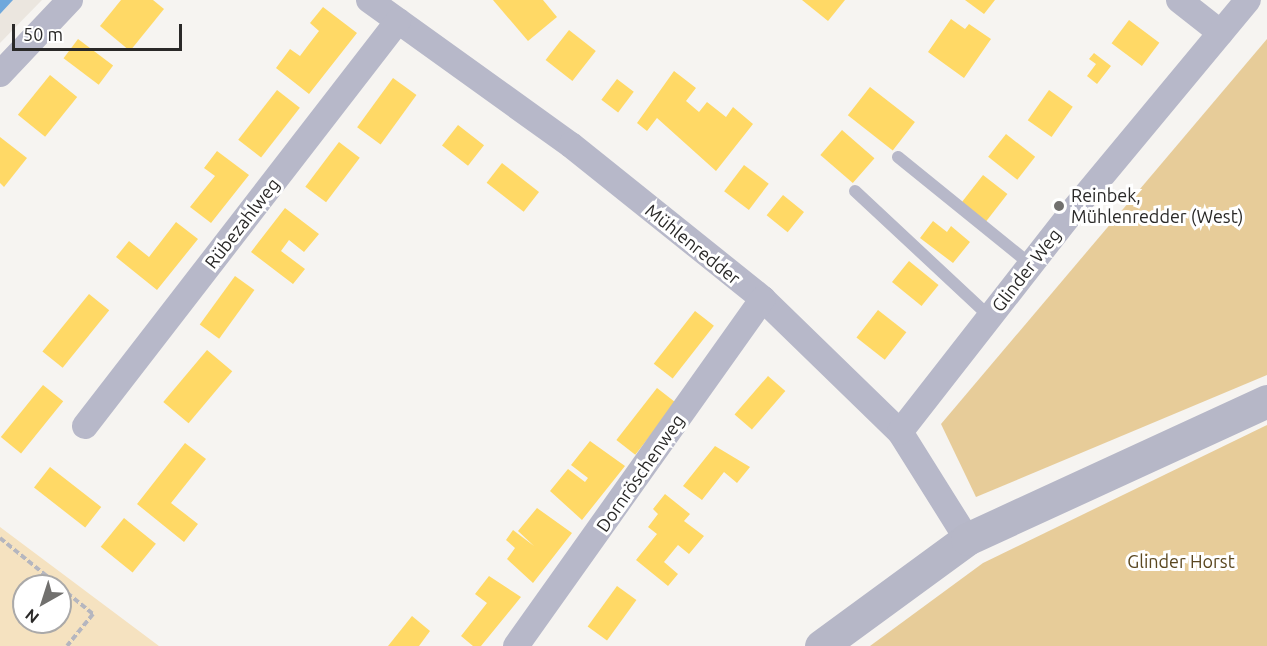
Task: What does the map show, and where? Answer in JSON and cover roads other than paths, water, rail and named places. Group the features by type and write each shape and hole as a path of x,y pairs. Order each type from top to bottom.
{"main road":[{"path":"820,646 967,539 1267,401"}],"street":[{"path":"0,74 70,0"},
{"name":"Mühlenredder","path":"369,0 570,145 762,299 900,432 967,539"},
{"path":"1179,0 1221,33"},
{"name":"Glinder Weg","path":"900,432 1030,264 1248,0"},
{"name":"Rübezahlweg","path":"85,426 398,21"},
{"name":"Dornröschenweg","path":"516,646 762,299"}],"lane":[{"path":"898,157 1030,264"},
{"path":"855,191 989,316"}],"place":[{"name":"Reinbek, Mühlenredder (West)","path":"1059,206"}],"park label":[{"name":"Glinder Horst","path":"1181,561"}]}
